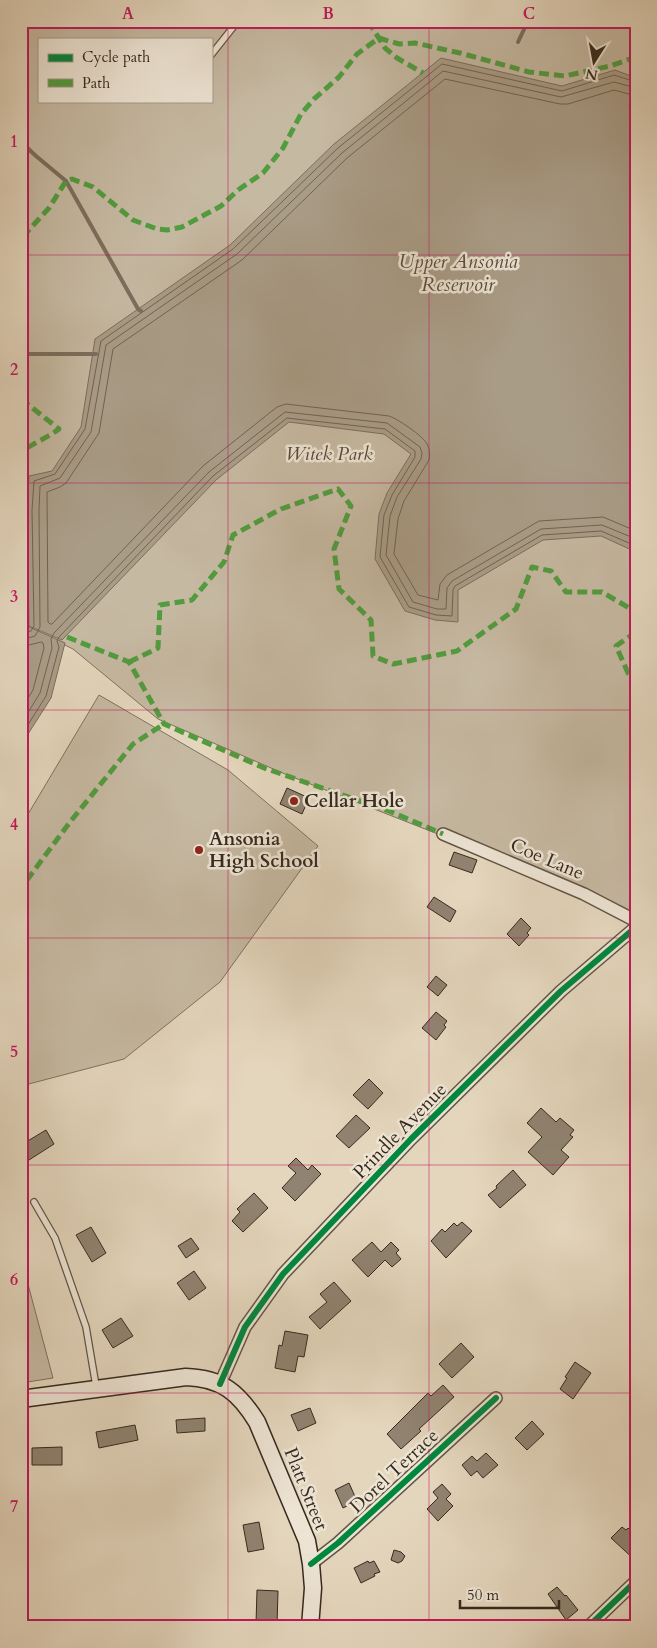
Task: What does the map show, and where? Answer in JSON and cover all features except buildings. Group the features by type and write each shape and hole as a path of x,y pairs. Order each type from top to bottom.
{"main road":[{"path":"21,1399 186,1377 201,1378 220,1384"},
{"name":"Platt Street","path":"220,1384 235,1393 247,1406 257,1422 307,1541 313,1588 310,1627"}],"street":[{"name":"Coe Lane","path":"443,834 584,894 636,921"},
{"name":"Prindle Avenue","path":"220,1384 244,1327 283,1274 411,1139 554,997 636,927"},
{"name":"Dorel Terrace","path":"311,1564 338,1543 496,1398"},
{"path":"588,1627 636,1581"}],"lane":[{"path":"212,54 238,21"},
{"path":"34,1202 55,1238 86,1327 96,1388"}],"green space":[{"name":"Witek Park","path":"21,21 636,21 636,917 588,893 285,774 158,719 73,649 21,624"},
{"name":"Ansonia High School","path":"99,695 228,770 318,846 220,982 124,1059 21,1086 21,826"},
{"path":"21,1258 53,1378 21,1383"}],"water":[{"name":"Upper Ansonia Reservoir","path":"441,58 562,86 615,70 636,78 636,552 601,536 543,540 458,590 458,622 435,620 405,611 375,559 379,514 387,493 411,454 384,434 289,422 216,480 62,640 29,626 27,510 29,476 52,471 81,427 95,339 230,245 334,144"},
{"path":"29,627 65,643 51,698 21,745 21,629"}],"waterway":[{"path":"518,42 528,21"},
{"path":"21,142 66,181 138,309 141,311"},
{"path":"21,354 96,354"}],"marked path":[{"path":"368,21 385,48 397,58 423,73"},
{"path":"21,234 27,232 49,208 66,181 72,179 93,187 133,220 157,229 167,230 182,227 221,206 238,190 263,173 283,148 301,114 314,99 339,77 357,54 379,38 399,44 415,43 460,53 529,72 565,76 610,66 636,57"},
{"path":"21,399 59,429 21,452"},
{"path":"129,662 158,648 160,605 192,600 224,562 233,535 281,509 338,489 351,506 334,549 339,589 371,620 373,656 393,664 457,651 516,609 532,567 551,571 566,592 602,592 636,612"},
{"path":"21,618 25,620"},
{"path":"636,632 616,646 628,673 636,677"},
{"path":"67,637 129,662 164,724 264,768 389,811 443,834"},
{"path":"21,894 27,880 70,822 133,744 164,724"}],"cycle path":[{"path":"220,1384 245,1327 283,1274 411,1139 561,991 636,927"},
{"path":"311,1564 338,1543 496,1398"},
{"path":"588,1627 636,1581"}],"place":[{"name":"Cellar Hole","path":"294,801"},
{"name":"Ansonia High School","path":"199,850"}]}
